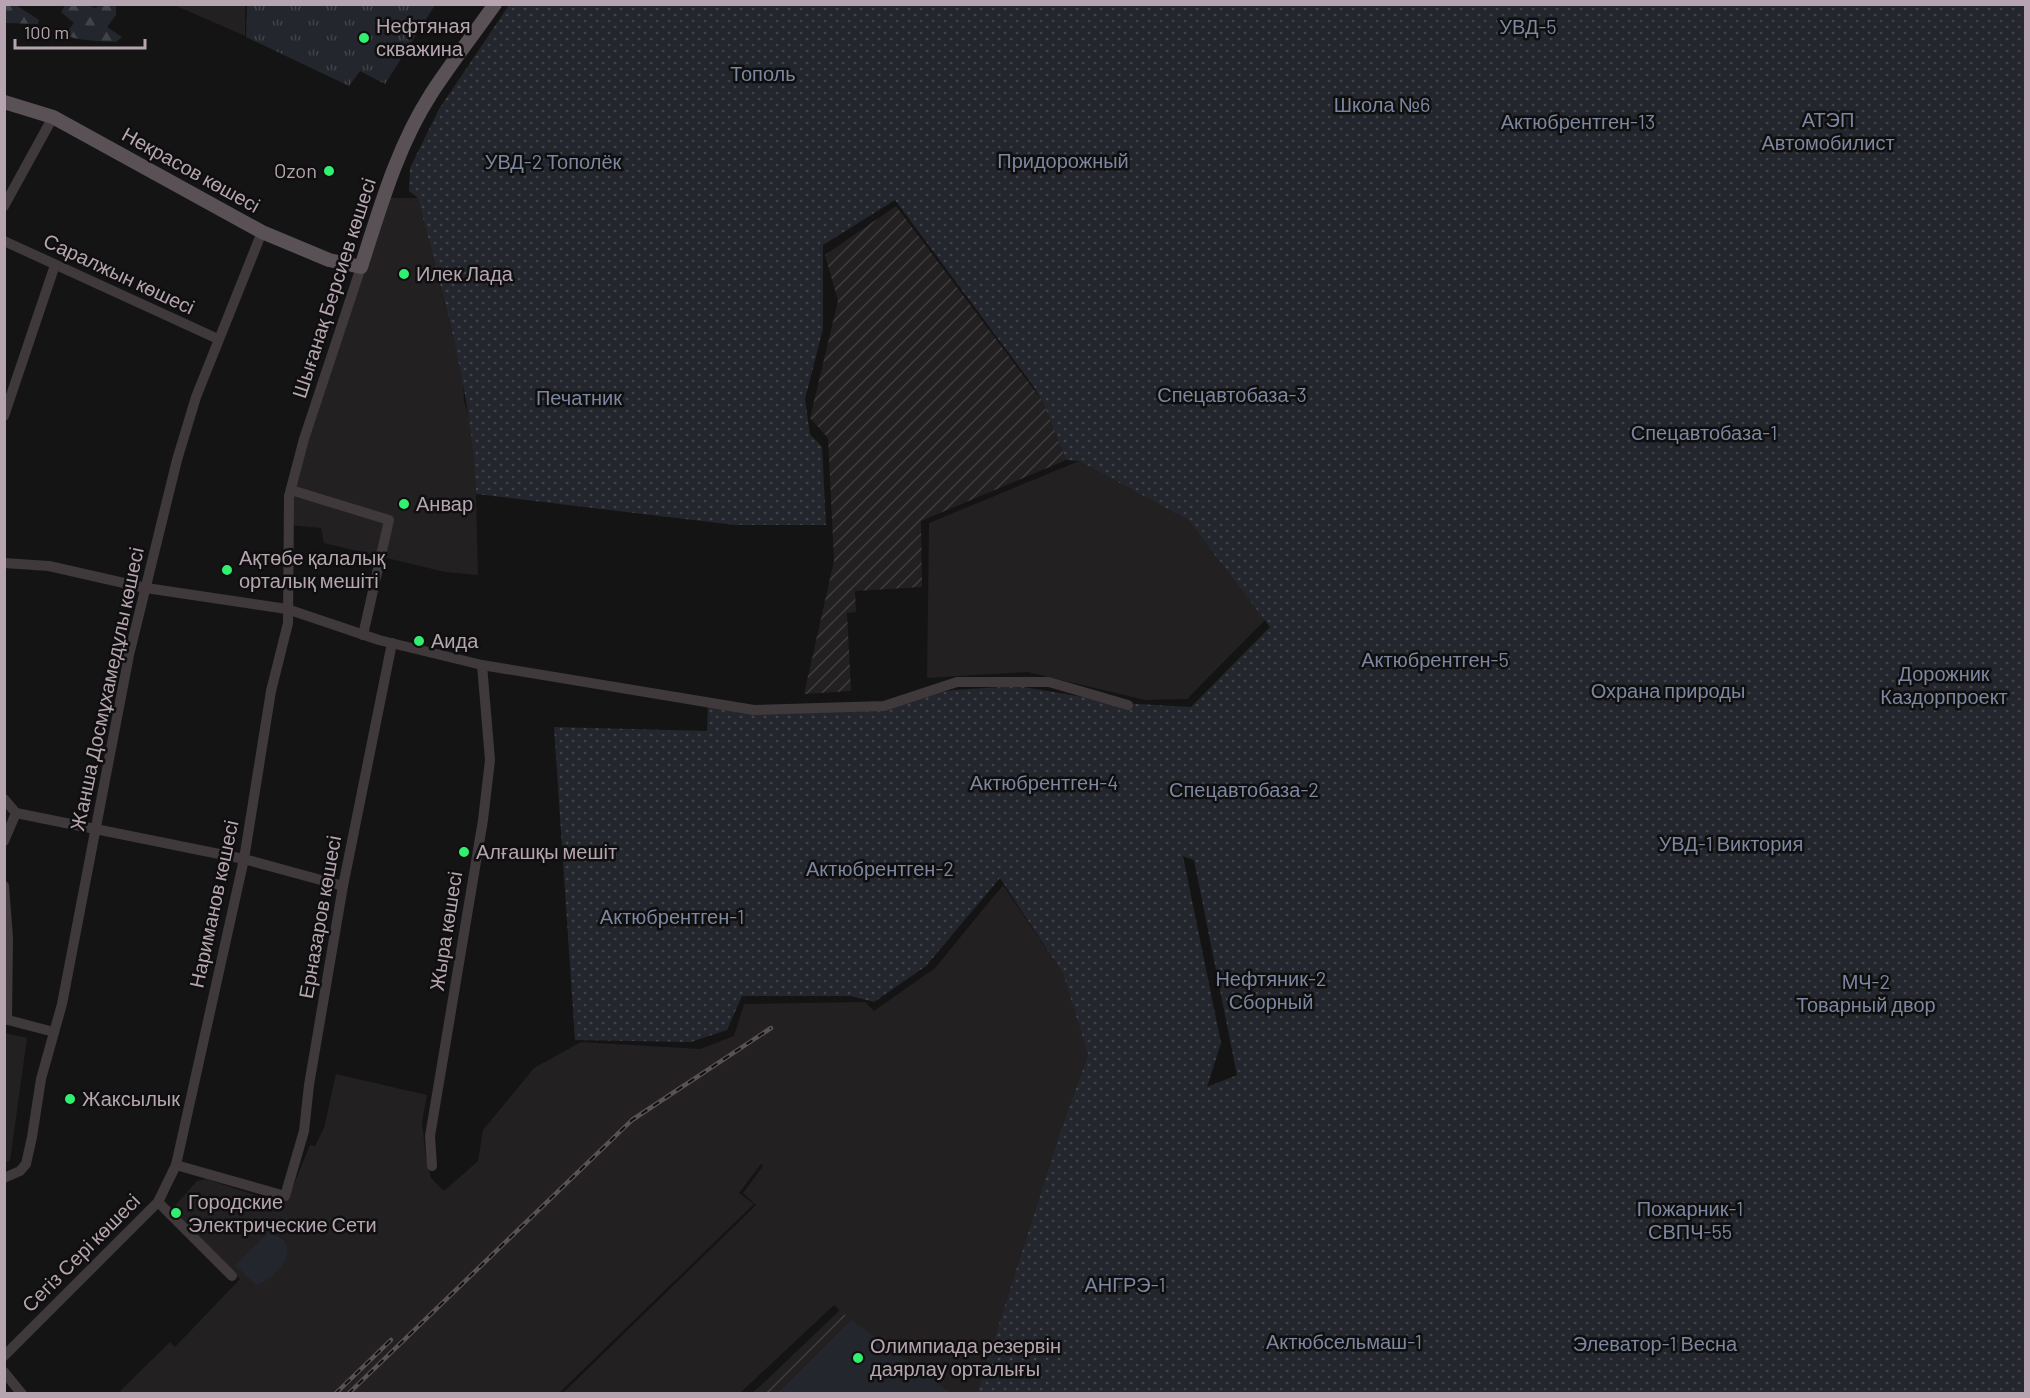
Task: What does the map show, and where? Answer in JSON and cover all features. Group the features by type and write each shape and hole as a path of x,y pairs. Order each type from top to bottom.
{"main road":[{"name":"Шығанақ Берсиев көшесі","path":"361,267 383,198 408,136 430,95 495,4"},
{"name":"Некрасов көшесі","path":"4,102 53,117 262,232 329,260 361,267"}],"street":[{"path":"4,206 53,117"},
{"name":"Жанша Досмұхамедұлы көшесі","path":"4,1178 20,1171 26,1164 41,1079 62,1004 129,654 177,460 196,397 262,232"},
{"name":"Саралжын көшесі","path":"4,241 218,339"},
{"path":"4,416 55,266"},
{"name":"Шығанақ Берсиев көшесі","path":"287,609 291,490 304,439 361,267"},
{"path":"291,490 389,520 363,635"},
{"path":"4,563 49,566 146,588 287,609 363,635 482,665 754,710 884,706 957,682 1049,682 1128,705"},
{"name":"Нариманов көшесі","path":"158,1202 176,1166 244,859 271,691 288,623 287,609"},
{"name":"Ерназаров көшесі","path":"176,1166 285,1196 304,1131 309,1085 343,886 392,643"},
{"name":"Жыра көшесі","path":"432,1166 430,1136 490,760 482,665"},
{"path":"4,799 16,813 244,859 343,886"},
{"path":"4,841 16,813"},
{"path":"4,886 8,938 6,1019 54,1032"},
{"path":"158,1202 232,1276"},
{"name":"Сегіз Сері көшесі","path":"4,1356 158,1202"},
{"path":"4,1372 22,1394"}],"shaded area":[{"path":"174,5 245,5 245,36 236,32"},
{"path":"383,198 418,198 463,377 464,401 471,423 475,453 478,575 445,572 324,543 321,528 288,525 291,490"},
{"path":"896,206 1044,403 1066,460 921,521 922,587 855,591 856,612 847,613 851,691 804,694 834,561 828,438 810,418 838,301 825,255"},
{"path":"1079,461 1188,520 1265,620 1187,699 1145,700 1028,672 927,678 929,523"},
{"path":"1003,885 1063,974 1088,1055 1060,1132 977,1393 952,1393 849,1320 834,1305 740,1393 563,1393 756,1205 743,1193 763,1166 761,1164 739,1193 754,1204 559,1393 123,1394 120,1391 170,1342 175,1347 240,1279 169,1212 197,1181 206,1179 282,1204 288,1199 310,1145 315,1146 324,1128 336,1074 427,1095 422,1122 426,1158 431,1178 444,1191 478,1161 483,1130 534,1068 581,1042 700,1049 734,1036 744,1004 865,1002 874,1011 935,968"},
{"path":"5,1033 27,1038 10,1161 5,1162"},
{"path":"840,1310 851,1320 777,1393 752,1394"}],"green space":[{"path":"5,4 16,5 39,20 38,24 5,23"},
{"path":"247,4 435,5 385,84 360,71 349,86 246,37"},
{"path":"65,5 88,5 95,8 101,5 116,5 116,15 107,27 122,37 116,42 85,40 68,36 67,32 74,23 61,12"},
{"path":"509,5 2025,5 2025,1393 977,1393 1060,1132 1088,1055 1063,974 1000,878 926,966 874,1002 851,996 742,996 727,1030 691,1042 575,1040 554,727 707,731 708,703 754,710 879,705 954,690 1017,686 1120,703 1191,707 1270,627 1188,520 1079,461 1066,460 1044,404 1034,387 895,200 823,245 823,329 805,399 810,434 822,447 826,525 735,525 476,494 469,419 455,345 418,198 409,191 410,168 439,109","holes":["1183,856 1194,860 1237,1075 1207,1087 1221,1043"]},
{"path":"269,1232 284,1241 287,1246 286,1258 267,1280 256,1285 235,1265"},
{"name":"Олимпиада резервін даярлау орталығы","path":"851,1320 952,1393 777,1393"}],"railway":[{"path":"348,1394 632,1120 771,1028"},
{"path":"335,1394 391,1340"}],"place":[{"name":"Нефтяная скважина","path":"364,38"},
{"name":"Ozon","path":"329,171"},
{"name":"Илек Лада","path":"404,274"},
{"name":"Анвар","path":"404,504"},
{"name":"Ақтөбе қалалық орталық мешіті","path":"227,570"},
{"name":"Аида","path":"419,641"},
{"name":"Алғашқы мешіт","path":"464,852"},
{"name":"Жаксылык","path":"70,1099"},
{"name":"Городские Электрические Сети","path":"176,1213"},
{"name":"Олимпиада резервін даярлау орталығы","path":"858,1358"}],"park label":[{"name":"УВД-5","path":"1528,27"},
{"name":"Тополь","path":"763,74"},
{"name":"Школа №6","path":"1382,105"},
{"name":"Актюбрентген-13","path":"1578,122"},
{"name":"АТЭП Автомобилист","path":"1828,132"},
{"name":"Придорожный","path":"1063,161"},
{"name":"УВД-2 Тополёк","path":"553,162"},
{"name":"Спецавтобаза-3","path":"1232,395"},
{"name":"Печатник","path":"579,398"},
{"name":"Спецавтобаза-1","path":"1704,433"},
{"name":"Актюбрентген-5","path":"1435,660"},
{"name":"Дорожник Каздорпроект","path":"1944,686"},
{"name":"Охрана природы","path":"1668,691"},
{"name":"Актюбрентген-4","path":"1044,783"},
{"name":"Спецавтобаза-2","path":"1244,790"},
{"name":"УВД-1 Виктория","path":"1731,844"},
{"name":"Актюбрентген-2","path":"880,869"},
{"name":"Актюбрентген-1","path":"672,917"},
{"name":"Нефтяник-2 Сборный","path":"1271,990"},
{"name":"МЧ-2 Товарный двор","path":"1866,994"},
{"name":"Пожарник-1 СВПЧ-55","path":"1690,1220"},
{"name":"АНГРЭ-1","path":"1125,1285"},
{"name":"Актюбсельмаш-1","path":"1344,1342"},
{"name":"Элеватор-1 Весна","path":"1655,1344"}]}
